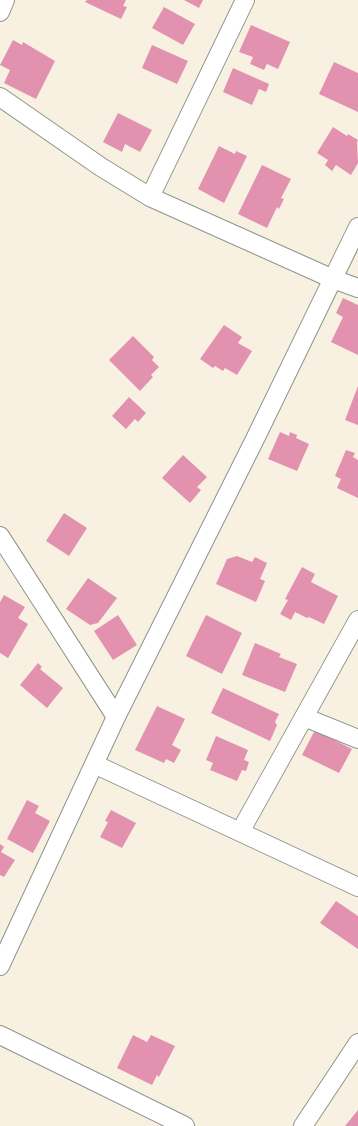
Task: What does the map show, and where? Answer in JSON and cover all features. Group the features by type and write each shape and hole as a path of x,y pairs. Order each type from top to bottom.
{"street":[{"path":"0,12 5,0"},
{"path":"150,197 245,0"},
{"path":"0,97 101,167 150,197 333,279 358,288"},
{"path":"0,966 116,717 256,438 358,227"},
{"path":"0,536 116,717"},
{"path":"240,832 358,620"},
{"path":"304,717 358,739"},
{"path":"94,764 358,887"},
{"path":"0,1035 185,1126"},
{"path":"303,1126 358,1044"}],"building":[{"path":"87,0 126,0 123,6 127,7 121,19 85,2"},
{"path":"184,0 203,0 199,8"},
{"path":"164,7 195,24 183,45 152,28"},
{"path":"251,25 290,42 278,69 267,64 264,70 250,64 253,57 239,52"},
{"path":"13,40 22,45 23,42 55,61 36,99 4,83 10,70 0,65"},
{"path":"152,45 188,61 177,84 142,68"},
{"path":"334,62 358,73 358,112 319,94"},
{"path":"233,68 269,84 266,92 259,89 252,105 223,92"},
{"path":"118,113 152,130 140,152 125,144 122,152 103,142"},
{"path":"333,127 347,136 348,134 358,140 358,163 351,175 336,165 332,171 325,165 328,160 317,153"},
{"path":"219,146 235,154 236,151 247,156 224,203 198,189"},
{"path":"262,165 291,179 281,198 284,199 279,209 277,207 267,228 238,214"},
{"path":"343,298 358,305 358,355 331,342 343,317 336,313"},
{"path":"224,325 242,337 238,343 252,351 237,375 225,368 223,371 215,366 213,368 200,359"},
{"path":"133,336 154,357 152,360 159,367 151,375 153,377 140,391 109,360"},
{"path":"358,386 358,425 345,420"},
{"path":"129,397 146,413 138,422 135,419 126,429 112,416"},
{"path":"280,432 289,436 290,432 297,435 296,438 309,444 297,471 268,459"},
{"path":"346,450 355,453 353,457 358,460 358,498 337,488 341,479 335,476"},
{"path":"183,455 207,477 197,487 201,490 190,503 162,478"},
{"path":"64,513 87,528 69,556 46,541"},
{"path":"237,556 252,562 255,557 267,563 260,579 265,581 256,602 216,584 227,559"},
{"path":"302,567 315,574 311,582 338,596 324,624 295,612 291,620 280,614 288,600 285,599"},
{"path":"88,578 117,598 98,623 90,625 66,609"},
{"path":"4,595 25,607 18,618 28,624 8,658 0,653 0,602"},
{"path":"118,615 137,645 113,660 94,631"},
{"path":"206,615 242,633 222,674 186,656"},
{"path":"255,643 281,654 279,657 297,664 285,692 242,675"},
{"path":"38,663 42,667 40,669 63,688 47,708 20,685"},
{"path":"223,688 279,714 275,722 277,725 270,741 211,713"},
{"path":"157,706 185,719 172,745 181,750 174,763 166,759 164,763 135,750"},
{"path":"315,730 352,749 339,773 302,755"},
{"path":"216,736 248,750 244,760 249,762 246,771 242,770 237,781 210,770 213,763 206,760"},
{"path":"27,800 39,806 35,813 50,821 33,853 7,839"},
{"path":"111,810 136,823 122,848 100,837 108,822 105,821"},
{"path":"0,844 4,847 1,852 15,860 4,877 0,875"},
{"path":"336,901 358,916 358,949 320,923"},
{"path":"133,1035 147,1042 151,1035 175,1046 159,1077 157,1075 152,1085 117,1068"},
{"path":"358,1110 358,1126 345,1126"}]}
